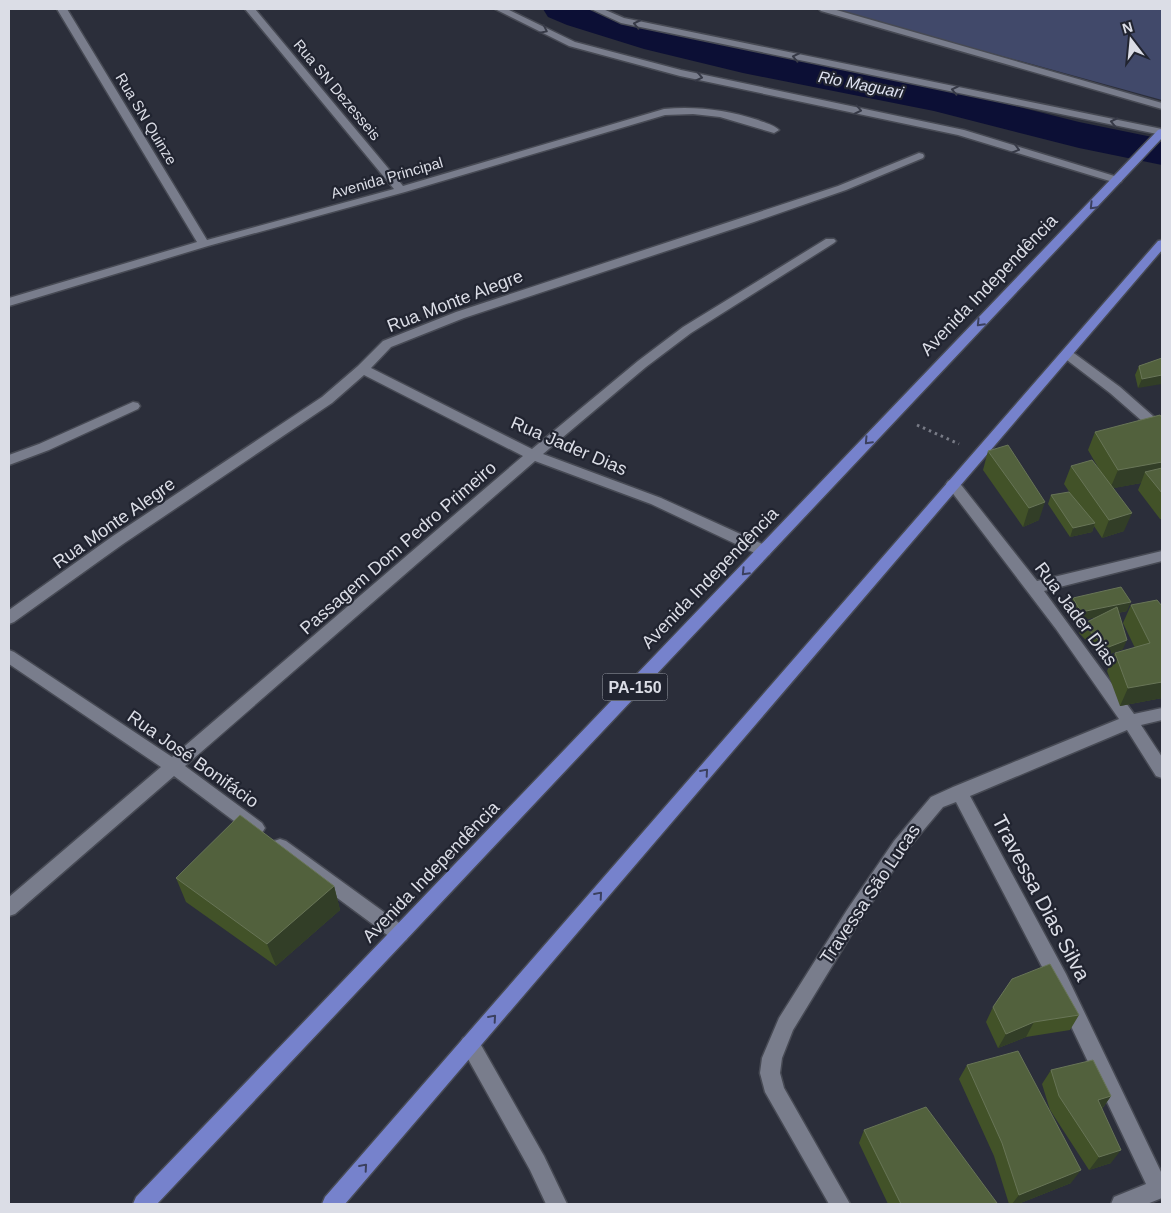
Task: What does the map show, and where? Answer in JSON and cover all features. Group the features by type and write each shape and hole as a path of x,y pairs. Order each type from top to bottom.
{"main road":[{"name":"Avenida Independência","path":"143,1204 1160,135"},
{"path":"332,1204 1161,245"}],"street":[{"name":"Rua SN Quinze","path":"62,9 204,244"},
{"name":"Rua SN Dezesseis","path":"250,9 400,190"},
{"path":"500,9 572,44 680,73 960,132 1122,175"},
{"path":"596,9 621,20 1160,135"},
{"path":"824,9 1162,106"},
{"name":"Avenida Principal","path":"9,302 664,112 687,109 726,114 774,130"},
{"name":"Rua Monte Alegre","path":"9,618 118,540 318,405 363,369 387,344 417,331 637,255 750,220 842,188 919,156"},
{"name":"Passagem Dom Pedro Primeiro","path":"9,908 533,455 642,364 688,330 747,291 830,241"},
{"path":"1066,354 1115,390 1162,430"},
{"name":"Rua Jader Dias","path":"363,369 533,455 656,502 764,551"},
{"path":"9,460 44,447 133,406"},
{"name":"Rua Jader Dias","path":"953,484 1034,588 1132,721 1162,771"},
{"path":"1034,588 1162,556"},
{"name":"Rua José Bonifácio","path":"9,656 173,766 400,934"},
{"name":"Travessa São Lucas","path":"840,1204 776,1092 770,1073 772,1058 786,1024 853,916 900,846 926,813 938,802 1132,721 1162,714"},
{"name":"Travessa Dias Silva","path":"959,792 1059,980 1161,1189"},
{"path":"470,1044 537,1163 556,1204"},
{"path":"1121,1204 1161,1189"}],"path":[{"path":"893,414 981,454"}],"shaded area":[{"path":"831,9 1162,9 1162,100"}],"building":[{"path":"1162,358 1162,375 1142,379 1139,366"},
{"path":"1160,415 1162,418 1162,462 1118,470 1095,432"},
{"path":"1008,445 1045,502 1029,508 988,451"},
{"path":"1092,460 1132,513 1109,520 1071,466"},
{"path":"1162,468 1162,493 1145,472"},
{"path":"1069,492 1095,523 1073,528 1051,495"},
{"path":"1121,587 1131,602 1081,612 1073,598"},
{"path":"1157,600 1162,606 1162,682 1128,688 1115,653 1150,643 1131,605"},
{"path":"1117,607 1127,640 1106,648 1083,624"},
{"path":"240,815 334,886 267,944 176,878"},
{"path":"1050,964 1079,1015 1034,1022 1006,1034 993,1007 1012,979"},
{"path":"1018,1051 1081,1170 1019,1195 1002,1143 967,1065"},
{"path":"1093,1060 1111,1096 1098,1100 1121,1150 1099,1157 1059,1096 1051,1070"},
{"path":"926,1107 997,1203 901,1204 864,1130"}],"waterway":[{"name":"Rio Maguari","path":"562,9 581,17 658,40 743,61 936,99 1079,135 1162,152"}]}
